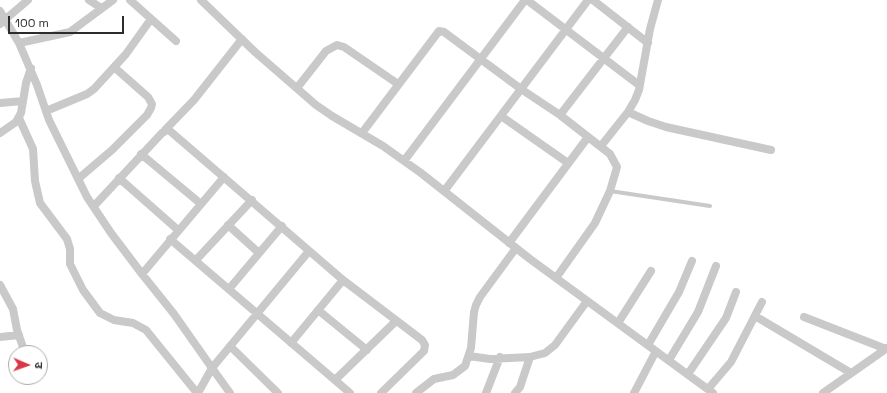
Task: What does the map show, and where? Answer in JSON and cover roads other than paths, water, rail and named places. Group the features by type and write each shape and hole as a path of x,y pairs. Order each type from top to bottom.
{"street":[{"path":"3,22 28,0"},
{"path":"89,0 101,8"},
{"path":"19,43 70,32 113,0"},
{"path":"130,0 176,41"},
{"path":"404,161 526,0 639,85"},
{"path":"445,190 588,0"},
{"path":"593,0 648,43"},
{"path":"601,146 628,112 639,85 658,0"},
{"path":"204,3 214,14 297,88 332,116 362,133 445,190 512,245 710,391 731,362 762,302"},
{"path":"0,11 3,22 19,43 31,68 46,111 78,179 94,206 230,393"},
{"path":"46,111 87,94 126,54 151,20"},
{"path":"560,115 628,27"},
{"path":"362,133 439,31 444,32 521,89 560,115 601,146 615,160 617,167 610,191 595,223 556,278"},
{"path":"94,206 140,154 194,100 242,39"},
{"path":"297,88 326,51 337,45 344,47 398,84"},
{"path":"78,179 112,150 147,115 151,108 152,104 148,97 114,66"},
{"path":"31,68 26,83 19,118 33,149 40,203 43,210 67,239 70,249 70,264 83,290 100,313 114,320 133,323 146,330 197,393 212,368 310,251"},
{"path":"0,103 23,101"},
{"path":"628,112 666,127 771,150"},
{"path":"501,116 568,163"},
{"path":"0,133 19,118"},
{"path":"165,130 170,131 252,200 343,280 422,340 425,345 424,351 381,393"},
{"path":"416,393 434,379 454,375 465,366 469,356 476,304 512,245 588,136"},
{"path":"140,154 201,204"},
{"path":"142,274 170,239 224,177"},
{"path":"119,178 178,230"},
{"path":"196,260 252,200"},
{"path":"228,225 260,253"},
{"path":"229,289 282,226"},
{"path":"170,239 350,393"},
{"path":"648,345 679,292 692,261"},
{"path":"669,360 698,312 716,266"},
{"path":"618,324 651,271"},
{"path":"291,343 343,280"},
{"path":"0,285 13,309 23,345"},
{"path":"688,374 726,318 736,292"},
{"path":"469,356 484,358 530,357 550,350 587,301"},
{"path":"318,310 367,350"},
{"path":"755,316 851,373"},
{"path":"804,317 887,349"},
{"path":"335,380 396,321"},
{"path":"0,337 19,335"},
{"path":"230,346 278,393"},
{"path":"823,393 887,349"},
{"path":"634,393 656,351"},
{"path":"486,393 500,357"},
{"path":"515,393 520,387 530,357"}],"lane":[{"path":"610,191 710,206"}]}
